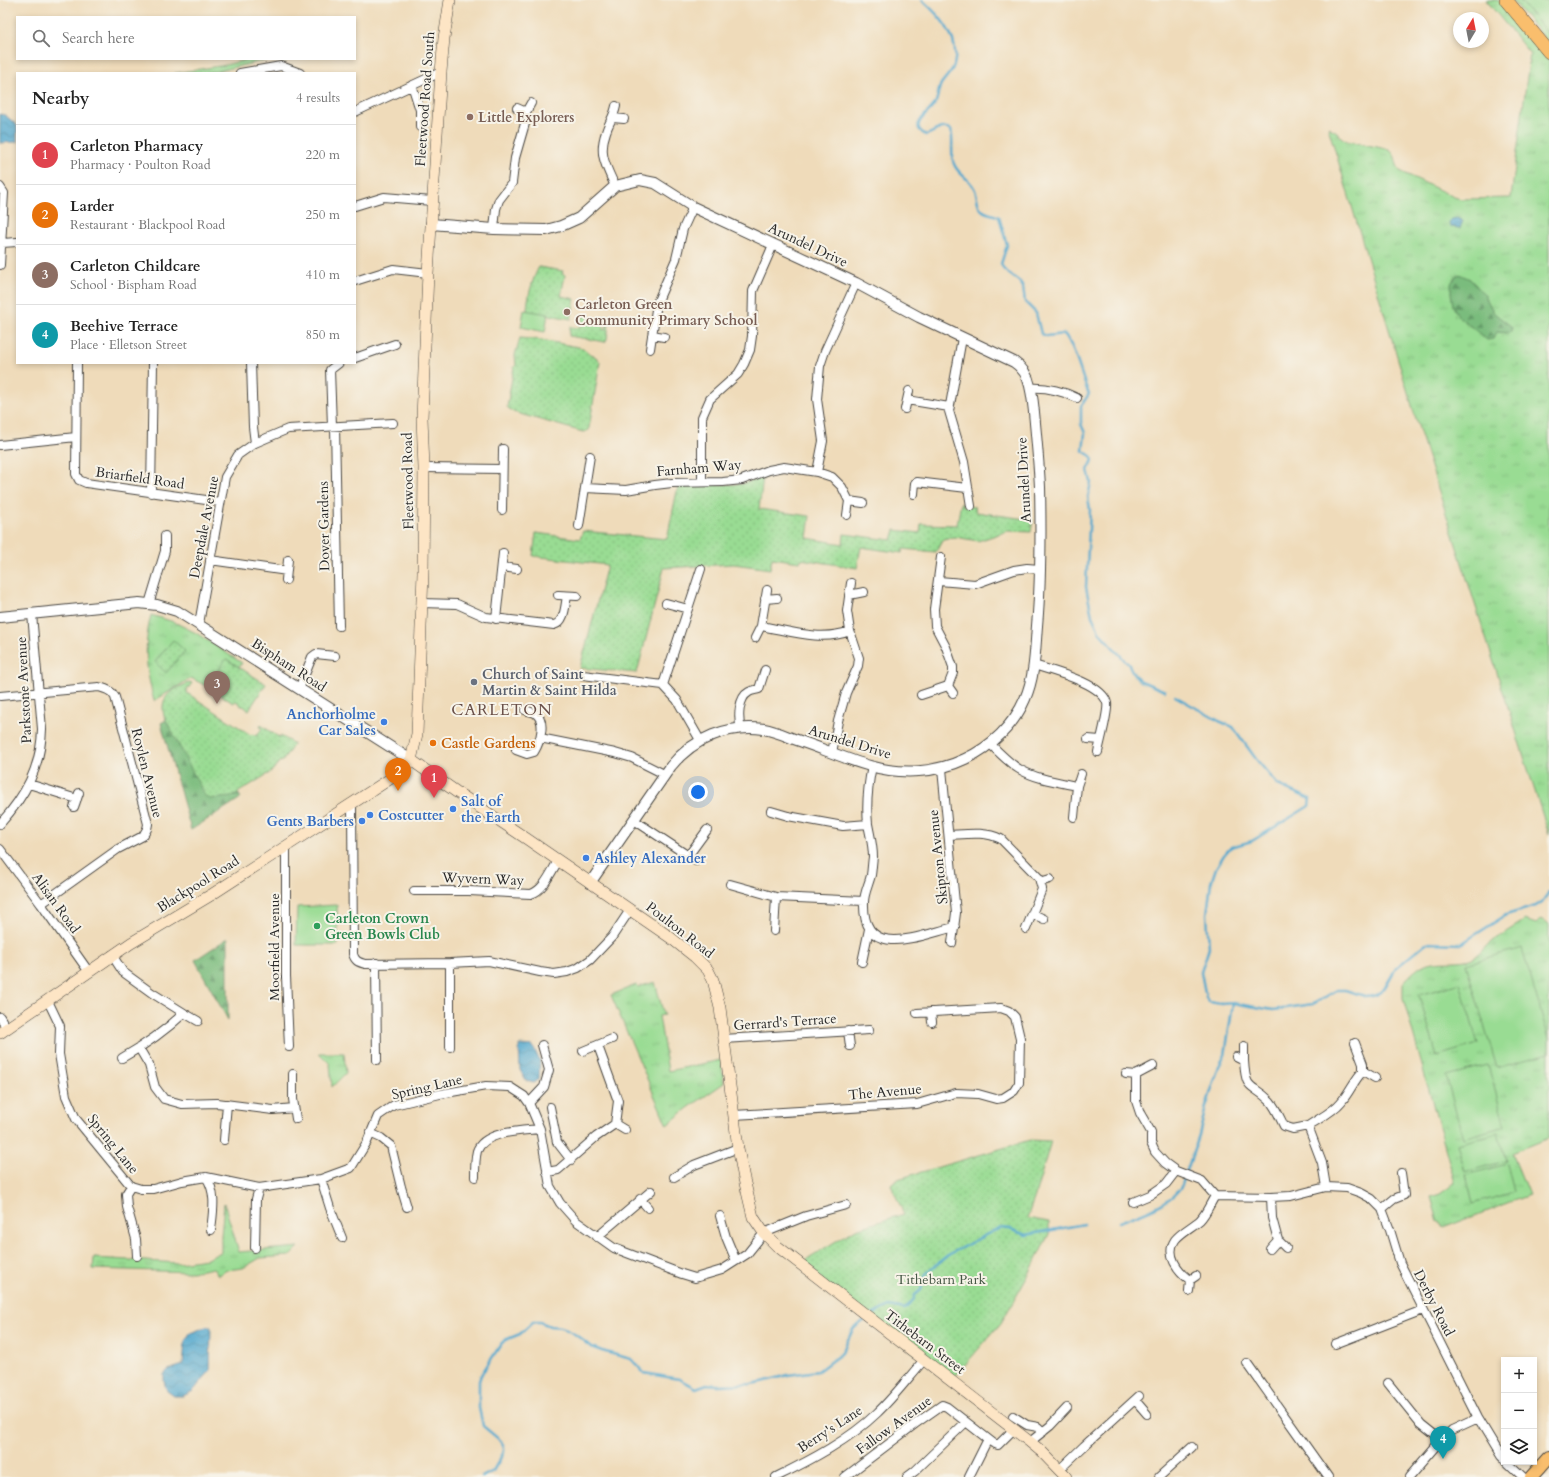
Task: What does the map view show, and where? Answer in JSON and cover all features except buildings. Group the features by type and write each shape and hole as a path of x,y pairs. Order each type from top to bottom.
{"highway":[{"path":"1506,0 1549,52"}],"main road":[{"name":"Fleetwood Road South","path":"432,201 444,38 450,0"},
{"name":"Fleetwood Road","path":"411,760 417,734 423,573 424,468 422,418 432,201"},
{"name":"Blackpool Road","path":"4,1031 112,955 286,847 396,775 411,760"},
{"name":"Poulton Road","path":"411,760 452,790 671,938 695,957 708,970 713,980 720,1008 738,1148 744,1179 753,1218 764,1233"},
{"name":"Tithebarn Street","path":"764,1233 777,1246 1014,1429 1041,1451 1062,1474"},
{"path":"1531,1477 1549,1457"}],"street":[{"path":"246,72 281,66 297,72"},
{"path":"356,112 441,72"},
{"path":"412,85 420,110 420,127"},
{"path":"494,229 496,209 499,200 512,184 515,158 526,120 526,112 530,103"},
{"path":"615,186 605,165 602,153 606,132 613,118 616,106"},
{"path":"517,108 526,112"},
{"path":"613,118 624,120"},
{"name":"Arundel Drive","path":"431,224 494,229 546,230 561,226 579,218 615,186 640,180 655,183 693,207 856,283 919,317 1017,364 1024,370 1031,388 1039,464 1040,569 1034,665 1028,691 1019,712 1005,730 990,744 976,754 954,765 942,769 916,772 872,766 766,729 740,729 726,731 700,740 679,756 664,774 590,883"},
{"path":"0,187 4,193 0,265"},
{"path":"356,206 384,197 432,201"},
{"path":"650,349 657,303 676,259 683,229 693,207"},
{"path":"2,243 16,242"},
{"path":"702,482 702,417 710,399 738,374 750,350 752,336 753,291 773,245"},
{"path":"356,281 393,269 428,273"},
{"path":"817,472 823,441 817,399 820,366 825,351 856,283"},
{"path":"652,335 664,337"},
{"path":"962,338 949,407 950,417 964,462 971,506"},
{"path":"356,358 395,344"},
{"name":"Briarfield Road","path":"77,364 76,474 79,480 86,484 220,502"},
{"path":"151,493 154,364"},
{"path":"252,364 253,427 255,443"},
{"name":"Dover Gardens","path":"338,364 330,370 339,626"},
{"path":"1031,388 1050,388 1070,394 1077,398"},
{"path":"905,409 909,391"},
{"path":"907,400 949,407"},
{"name":"Deepdale Avenue","path":"199,624 225,477 238,455 255,443 288,430 393,423"},
{"path":"0,445 76,437"},
{"path":"502,510 503,449"},
{"path":"578,526 590,456"},
{"name":"Farnham Way","path":"585,488 626,490 655,485 742,480 769,470 784,467 817,472 832,478 842,487 849,501"},
{"path":"424,468 502,469"},
{"path":"914,494 915,483 917,482 967,488"},
{"path":"847,515 849,501 863,503"},
{"path":"149,604 165,552 165,536"},
{"path":"496,619 503,553"},
{"path":"921,695 951,689 953,667 946,647 935,626 934,609 939,581 941,557"},
{"path":"210,560 287,571"},
{"path":"286,580 288,560"},
{"path":"502,567 517,568"},
{"path":"939,581 976,584 1014,570 1027,568 1040,569"},
{"path":"663,684 701,569"},
{"path":"832,752 838,721 846,693 858,666 859,658 850,631 847,611 851,583"},
{"path":"755,638 761,626 767,590"},
{"path":"849,595 864,592"},
{"path":"558,595 577,596"},
{"path":"421,603 457,604 486,617 549,625 558,624 563,615 567,596"},
{"path":"765,599 777,598"},
{"name":"Bispham Road","path":"0,617 139,603 158,605 177,611 411,760"},
{"path":"666,603 688,609"},
{"name":"Parkstone Avenue","path":"0,824 17,805 29,784 38,759 42,739 40,693 32,614"},
{"path":"761,626 809,635 833,636 850,631"},
{"path":"299,689 312,657 316,654 335,656"},
{"path":"1034,665 1084,682 1104,694 1108,704 1098,752"},
{"path":"740,729 738,720 744,698 750,691 759,689 765,670"},
{"path":"575,674 663,684 677,700 700,740"},
{"name":"Roylen Avenue","path":"40,693 99,687 113,693 148,824 143,836 118,849 41,904"},
{"path":"0,696 40,693"},
{"path":"516,750 527,754 534,752 540,738 540,720 534,713 525,710"},
{"path":"540,738 615,753 632,758 664,774"},
{"path":"1088,739 1100,740"},
{"path":"990,744 1023,771 1038,777 1077,786"},
{"path":"872,766 867,793 868,824 873,855 871,874 864,900 865,919 869,929 880,938 897,940 955,926"},
{"name":"Skipton Avenue","path":"942,769 956,913 952,943"},
{"path":"1074,817 1077,786 1081,774"},
{"path":"29,784 78,796 74,807"},
{"path":"352,803 353,954 355,960 359,962 450,964 489,961 554,974 567,972 578,968 590,960 612,937 630,910"},
{"path":"771,812 787,820 843,826 868,824"},
{"path":"634,820 696,861"},
{"path":"688,856 706,830"},
{"path":"949,835 985,833 994,835 1001,839 1039,878 1042,889 1026,929"},
{"name":"Moorfield Avenue","path":"286,847 286,976 289,1047"},
{"name":"Alisan Road","path":"0,849 89,972"},
{"name":"Wyvern Way","path":"414,891 531,894 536,892 541,887 558,861"},
{"path":"1040,882 1050,879"},
{"path":"730,884 776,897 864,900"},
{"path":"743,897 749,890"},
{"path":"774,931 776,897"},
{"path":"1033,914 1044,919"},
{"path":"862,962 869,929"},
{"path":"112,955 123,972 152,993 198,1021"},
{"path":"376,963 376,1060"},
{"path":"450,964 450,1047"},
{"name":"Spring Lane","path":"48,1001 60,1026 59,1054 66,1096 76,1119 131,1186 141,1189 153,1189 182,1180 206,1178 260,1188 321,1179 351,1168 367,1142 378,1116 394,1105 440,1094 486,1086 510,1087 524,1096 540,1129 550,1186 560,1203 576,1221 614,1248 695,1278 722,1270 736,1261 746,1254 764,1233"},
{"name":"The Avenue","path":"734,1115 917,1104 960,1093 978,1094 996,1099 1008,1096 1018,1087 1020,1038 1015,1017 1012,1014 1001,1008 917,1013"},
{"path":"122,1058 170,1026 184,1012"},
{"path":"931,1012 932,1022"},
{"path":"0,1017 4,1031"},
{"name":"Gerrard's Terrace","path":"723,1039 868,1030"},
{"name":"Gerrard's Terrace","path":"848,1031 850,1046"},
{"path":"583,1051 612,1039"},
{"path":"1244,1046 1245,1077 1247,1084 1271,1102 1284,1126 1293,1129 1308,1126 1340,1104 1351,1090 1355,1078 1363,1071 1363,1064 1355,1043"},
{"path":"529,1104 544,1087 549,1070 542,1045"},
{"path":"547,1172 558,1170 596,1137 615,1124 618,1101 598,1046"},
{"path":"139,1048 148,1065 155,1087 164,1098 182,1104 217,1103 273,1110 294,1108"},
{"path":"1236,1057 1244,1061"},
{"path":"1126,1074 1136,1075 1153,1066"},
{"path":"1363,1071 1375,1078"},
{"path":"293,1074 294,1108 296,1119"},
{"path":"1136,1075 1136,1101 1140,1114 1151,1132 1151,1143 1155,1152 1165,1163 1178,1172 1202,1181 1215,1196 1201,1219 1176,1240 1171,1249 1172,1258 1183,1275 1193,1278 1189,1291"},
{"path":"224,1140 227,1104"},
{"path":"550,1107 557,1142 571,1160"},
{"path":"615,1124 625,1130"},
{"path":"1308,1126 1322,1163 1326,1187"},
{"path":"474,1176 477,1150 485,1141 494,1135 540,1129"},
{"path":"370,1133 381,1138 391,1146 407,1207"},
{"path":"674,1177 694,1165 738,1148"},
{"path":"1133,1202 1150,1195 1166,1184 1178,1172"},
{"path":"1382,1209 1394,1199 1404,1195 1401,1173"},
{"path":"206,1178 210,1184 214,1200 211,1230"},
{"path":"321,1179 330,1208 342,1238"},
{"path":"131,1186 126,1194 127,1207 136,1239 137,1256"},
{"name":"Derby Road","path":"1215,1196 1291,1196 1326,1187 1347,1188 1372,1199 1382,1209 1400,1263 1478,1418 1501,1457"},
{"path":"255,1248 256,1199 260,1188"},
{"path":"597,1237 650,1191"},
{"path":"1271,1197 1272,1218 1278,1240 1286,1248"},
{"path":"640,1199 648,1208"},
{"path":"764,1233 806,1216 846,1204"},
{"path":"720,1216 726,1237 736,1261"},
{"path":"1270,1249 1278,1240"},
{"path":"1335,1344 1423,1310"},
{"name":"Berry's Lane","path":"776,1477 818,1455 855,1432 892,1398 924,1360"},
{"path":"1247,1363 1328,1477"},
{"path":"1388,1383 1421,1424 1441,1440"},
{"path":"1062,1474 1089,1441 1137,1398 1147,1414"},
{"name":"Fallow Avenue","path":"845,1477 942,1405 988,1439"},
{"path":"1030,1442 1059,1418 1068,1408"},
{"path":"1013,1416 1028,1425 1038,1427 1043,1432"},
{"path":"1409,1477 1441,1440 1452,1430 1478,1418"},
{"path":"907,1477 966,1422"},
{"path":"969,1477 988,1439 998,1445 1014,1429"},
{"path":"1164,1476 1192,1447"},
{"path":"1510,1465 1523,1477"}],"green space":[{"path":"1486,0 1498,0 1549,61 1549,835 1419,429 1328,127 1337,132 1347,141 1387,149 1393,153 1400,171 1454,197 1461,199 1511,198 1530,54"},
{"path":"1512,0 1520,0 1549,35 1549,44"},
{"path":"1520,0 1549,0 1549,35"},
{"path":"246,60 267,60 213,72 181,72"},
{"path":"267,60 285,60 286,62"},
{"path":"539,267 563,271 562,274 565,275 561,296 575,299 571,319 527,311 531,288"},
{"path":"1459,274 1470,279 1484,294 1494,313 1512,327 1509,333 1497,332 1493,339 1487,340 1458,316 1453,306 1451,283"},
{"path":"524,310 548,314 545,332 521,327"},
{"path":"583,315 604,323 603,329 606,330 607,324 609,324 607,339 605,342 569,336 570,327 581,328"},
{"path":"520,338 542,340 583,348 596,357 600,362 589,428 587,431 583,432 513,412 507,407 514,367 516,365 515,355"},
{"path":"763,478 759,509 810,516 807,538 843,544 844,534 892,540 895,530 920,533 921,524 957,525 961,502 964,506 975,507 976,512 1033,520 1031,532 1008,531 978,541 955,537 943,539 936,552 903,549 902,553 861,547 857,568 801,559 800,562 772,558 770,569 734,564 664,568 637,673 580,668 607,565 533,556 536,533 580,539 583,531 667,539 678,486 742,484"},
{"path":"151,615 174,622 196,633 242,663 239,667 226,659 208,687 191,678 154,701 146,658 147,638"},
{"path":"173,640 185,651 166,673 155,662"},
{"path":"226,659 266,684 249,710 241,706 236,701 233,703 208,687"},
{"path":"191,682 192,683 187,690 187,693 251,735 257,736 262,728 260,727 261,725 280,738 281,736 294,744 282,762 280,761 271,772 231,797 210,799 205,796 164,716 164,703 169,694 178,687"},
{"path":"166,720 184,754 231,797 238,793 241,798 191,830 161,723"},
{"name":"Carleton Crown Green Bowls Club","path":"337,905 338,945 296,945 297,907"},
{"path":"1541,919 1549,925 1549,1138 1512,1153 1529,1195 1443,1228 1440,1221 1438,1221 1431,1197 1440,1194 1455,1183 1403,998 1403,983 1416,970 1424,965 1433,962 1473,958 1491,942 1525,920 1536,924"},
{"path":"228,938 228,1020 195,960"},
{"path":"1522,948 1549,1039 1549,1053 1497,1068 1466,964"},
{"path":"655,982 664,1015 659,1016 668,1071 721,1060 724,1083 688,1108 667,1125 611,995 636,985 638,987"},
{"path":"1460,983 1478,1044 1437,1056 1419,995"},
{"path":"319,1053 344,1053 346,1073 332,1087 330,1064"},
{"path":"1488,1065 1505,1126 1463,1138 1446,1076"},
{"path":"1498,1133 1506,1161 1465,1172 1457,1144"},
{"name":"Tithebarn Park","path":"1030,1140 1051,1141 1027,1218 1049,1222 1049,1234 1029,1274 1001,1323 951,1381 800,1265 810,1257 856,1229 904,1214 891,1185 898,1179"},
{"path":"1507,1164 1514,1192 1473,1204 1466,1175"},
{"path":"224,1203 239,1252 299,1247 290,1256 260,1258 243,1268 227,1270 218,1275 213,1268 192,1272 93,1269 94,1258 179,1263 207,1259 221,1252"}],"water":[{"path":"0,114 5,115 16,124 16,142 0,143"},
{"path":"1457,218 1463,221 1460,228 1450,227 1449,223 1452,219"},
{"path":"519,1045 533,1046 540,1061 539,1079 534,1083 526,1081 520,1070"},
{"path":"206,1327 211,1327 210,1371 193,1391 183,1396 174,1396 167,1391 164,1382 164,1374 168,1370 183,1365 185,1341 190,1333"}],"waterway":[{"path":"922,0 935,12 946,26 954,42 955,60 952,70 941,84 935,104 921,120 919,127 926,135 941,128 951,130 952,156 956,168 973,186 980,208 999,217 1007,245 1001,264 1004,270 1020,282 1023,287 1025,302 1036,313 1041,334 1047,336 1064,334 1071,345 1089,394 1081,406 1081,424 1085,433 1083,451 1091,456 1093,460 1088,470 1091,482 1088,497 1090,510 1086,587 1092,616 1100,633 1129,665 1134,675 1141,681 1165,691"},
{"path":"1175,696 1219,721 1233,727 1256,759 1278,785 1310,799 1309,806 1252,841 1231,847 1216,868 1211,883 1207,914 1209,948 1201,972 1206,998 1209,1002 1222,1004 1233,1003"},
{"path":"1119,1222 1163,1203 1177,1192 1182,1185 1199,1135 1219,1066 1225,1055 1233,1003 1273,1010 1313,1004 1337,990 1345,990 1368,997 1376,995 1384,989 1396,968 1426,943 1461,944 1506,915 1536,906 1542,902 1549,892"},
{"path":"872,1315 889,1306 905,1309 914,1299 915,1295 921,1290 925,1274 948,1255 993,1231 1000,1228 1010,1229 1026,1235 1084,1224"},
{"path":"482,1477 493,1471 504,1452 504,1448 501,1441 483,1426 479,1408 479,1381 481,1375 501,1344 505,1340 520,1334 533,1322 540,1322 550,1326 561,1327 576,1335 591,1347 631,1359 644,1373 679,1379 696,1388 707,1384 751,1384 788,1375 818,1371 842,1353 853,1329 866,1319"}],"place":[{"name":"Little Explorers","path":"470,117"},
{"name":"Carleton Green Community Primary School","path":"567,312"},
{"name":"Church of Saint Martin & Saint Hilda","path":"474,682"},
{"name":"Carleton Childcare","path":"217,704"},
{"name":"Anchorholme Car Sales","path":"384,722"},
{"name":"Castle Gardens","path":"433,743"},
{"name":"Larder","path":"398,791"},
{"name":"Carleton Pharmacy","path":"434,798"},
{"name":"Salt of the Earth","path":"453,809"},
{"name":"Costcutter","path":"370,815"},
{"name":"Gents Barbers","path":"362,821"},
{"name":"Ashley Alexander","path":"586,858"},
{"name":"Carleton Crown Green Bowls Club","path":"317,926"},
{"name":"Beehive Terrace","path":"1443,1459"}],"district":[{"name":"CARLETON","path":"502,710"}]}
